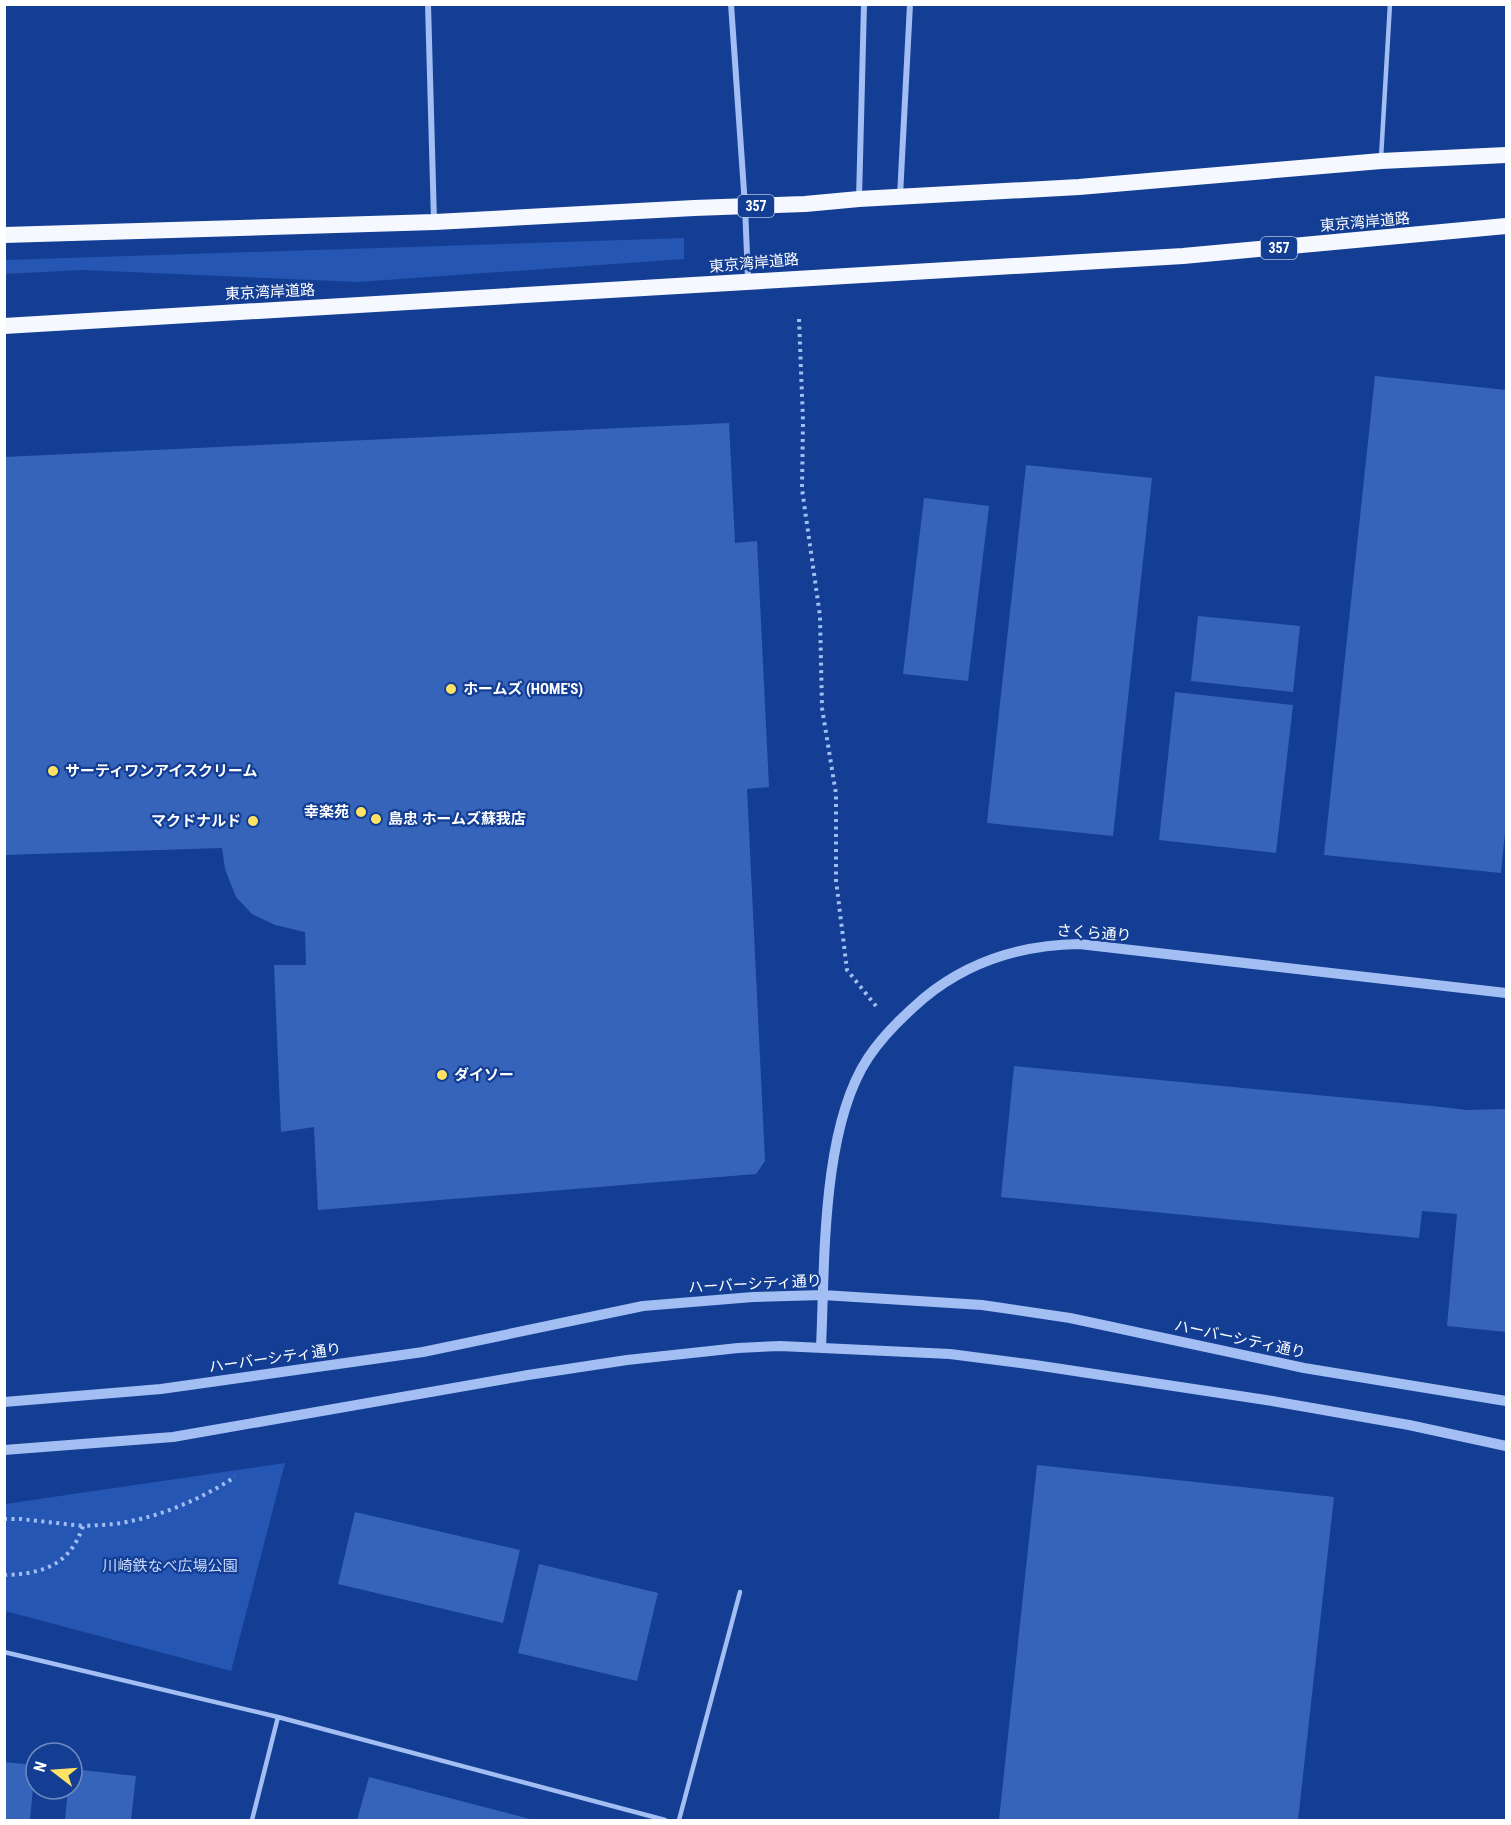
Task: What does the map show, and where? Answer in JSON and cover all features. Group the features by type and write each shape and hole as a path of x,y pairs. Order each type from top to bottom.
{"highway":[{"name":"357","path":"4,235 435,222 804,204 1079,187 1381,161 1506,155"},
{"name":"東京湾岸道路","path":"4,326 1183,256 1506,226"}],"street":[{"path":"428,4 435,222"},
{"path":"731,4 748,282"},
{"path":"859,199 864,4"},
{"path":"900,197 910,4"},
{"name":"さくら通り","path":"821,1347 827,1216 838,1137 846,1108 867,1059 893,1026 934,990 983,961 1028,948 1053,944 1079,944 1506,993"},
{"name":"ハーバーシティ通り","path":"4,1402 161,1389 423,1352 643,1306 753,1297 823,1295 982,1305 1070,1317 1304,1368 1506,1401"},
{"path":"4,1450 173,1437 627,1360 738,1348 780,1346 950,1354 1035,1365 1409,1425 1506,1446"}],"lane":[{"path":"1381,161 1390,4"},
{"path":"679,1821 740,1592"},
{"path":"4,1652 278,1717 664,1821"},
{"path":"252,1821 278,1717"}],"path":[{"path":"799,319 803,421 802,489 820,616 822,708 836,794 838,891 847,970 876,1006"},
{"path":"4,1519 83,1526 130,1521 173,1508 212,1492 235,1477"},
{"path":"4,1575 34,1572 66,1557 78,1543 83,1526"}],"green space":[{"path":"684,238 684,259 358,282 82,270 5,274 5,260"},
{"name":"川崎鉄なべ広場公園","path":"285,1463 231,1671 5,1611 5,1504"}],"building":[{"path":"1375,376 1506,390 1506,822 1501,873 1324,855"},
{"name":"島忠 ホームズ蘇我店","path":"729,423 735,543 757,541 769,787 747,789 765,1161 756,1174 318,1210 314,1127 281,1132 274,965 306,965 305,932 275,925 252,914 236,897 225,869 222,848 4,855 4,457"},
{"path":"1026,465 1152,478 1113,836 987,823"},
{"path":"924,498 989,506 968,681 903,674"},
{"path":"1198,616 1300,626 1293,692 1191,681"},
{"path":"1175,692 1293,705 1276,853 1159,840"},
{"path":"1014,1066 1467,1110 1506,1109 1506,1332 1447,1326 1457,1214 1422,1211 1419,1238 1001,1197"},
{"path":"1037,1465 1334,1497 1298,1820 999,1820"},
{"path":"355,1512 520,1550 503,1623 338,1584"},
{"path":"539,1564 658,1593 637,1681 518,1653"},
{"path":"4,1762 24,1764 24,1801 32,1801 30,1820 4,1820"},
{"path":"84,1770 136,1776 131,1820 65,1820 67,1801 84,1801"},
{"path":"369,1777 534,1820 357,1820"}],"place":[{"name":"ホームズ (HOME'S)","path":"451,689"},
{"name":"サーティワンアイスクリーム","path":"53,771"},
{"name":"幸楽苑","path":"361,812"},
{"name":"島忠 ホームズ蘇我店","path":"376,819"},
{"name":"マクドナルド","path":"253,821"},
{"name":"ダイソー","path":"442,1075"}]}
